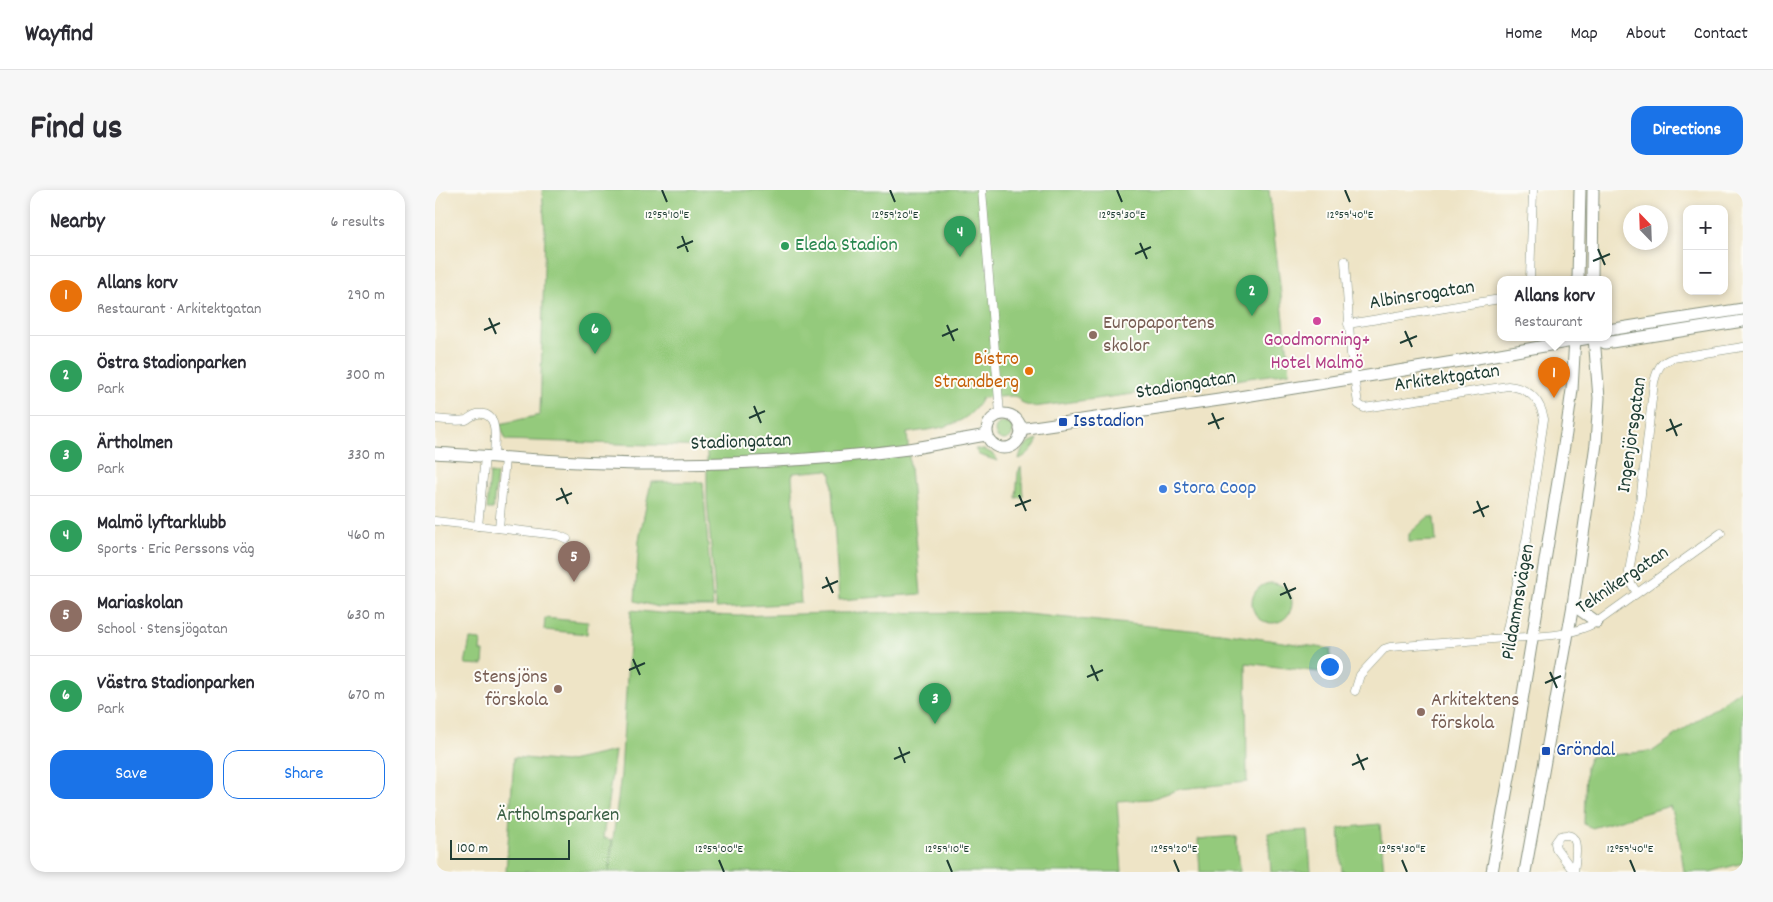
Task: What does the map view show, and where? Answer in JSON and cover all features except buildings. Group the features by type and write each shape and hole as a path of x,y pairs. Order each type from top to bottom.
{"main road":[{"path":"1577,276 1580,190"},
{"path":"1592,276 1593,190"},
{"path":"1612,329 1743,308"},
{"name":"Stadiongatan","path":"1601,341 1605,343 1743,321"},
{"name":"Stadiongatan","path":"1020,429 1466,360 1560,341"},
{"name":"Pildammsvägen","path":"1492,872 1513,761 1567,424 1572,390 1575,341"},
{"path":"1525,872 1573,604 1596,444 1599,398 1594,341"},
{"path":"1597,368 1605,352 1616,341"},
{"path":"1001,414 1015,419 1020,429 1018,440 1012,446 1006,448 995,446 987,435 987,429 991,420 1001,414"},
{"name":"Stadiongatan","path":"435,453 637,464 760,462 900,450 987,435"},
{"path":"1573,604 1597,622"}],"street":[{"path":"982,190 1001,414"},
{"path":"1530,276 1533,190"},
{"name":"Arkitektgatan","path":"1345,261 1348,324 1358,404 1364,408 1507,386 1527,391 1539,402 1544,419 1544,430 1527,536 1505,638"},
{"name":"Albinsrogatan","path":"1348,324 1497,300"},
{"name":"Ingenjörsgatan","path":"1637,593 1631,583 1629,572 1639,511 1654,382 1659,366 1664,361 1673,358 1743,347"},
{"path":"435,420 465,420 477,414 484,414 491,418 495,433 499,528"},
{"path":"478,526 495,457"},
{"path":"435,521 558,535 567,539"},
{"name":"Teknikergatan","path":"1505,638 1567,634 1584,629 1597,622 1721,533"},
{"path":"1355,692 1360,675 1384,649 1505,638"}],"green space":[{"path":"542,190 1269,190 1290,372 1033,407 1023,404 1017,397 1013,396 982,398 976,408 960,421 940,428 907,433 921,594 839,600 831,474 828,470 793,473 801,603 716,608 707,499 707,447 506,440 500,424 540,415 545,230"},
{"path":"1004,422 1010,425 1013,431 1010,437 1004,440 998,437 995,431 998,425"},
{"path":"1038,439 1030,451 1019,459 1025,446"},
{"path":"975,449 989,452 998,461 979,455"},
{"path":"1021,467 1023,497 1016,498 1018,472"},
{"path":"490,473 497,474 493,509 487,509"},
{"path":"651,482 703,482 713,607 659,607 635,601 639,540"},
{"path":"1428,517 1434,517 1436,541 1409,542 1409,534"},
{"path":"1276,583 1283,586 1289,592 1292,603 1291,611 1283,620 1276,623 1268,623 1261,620 1253,611 1252,599 1255,592 1264,584"},
{"name":"Ärtholmsparken","path":"631,610 738,616 828,613 1006,612 1221,633 1331,649 1327,673 1246,663 1247,782 1180,789 1151,799 1117,801 1122,872 506,872 514,757 565,762 615,751 603,838 612,840 609,871 621,774"},
{"path":"545,618 588,622 587,634 544,630"},
{"path":"470,639 481,640 480,651 484,651 483,665 465,664"},
{"path":"1743,688 1743,863 1710,872 1684,872 1679,836 1670,806 1592,828 1584,824 1586,767 1590,757 1653,751"},
{"path":"1380,824 1384,872 1342,872 1339,828"},
{"path":"1308,830 1311,872 1271,872 1268,833"},
{"path":"1236,836 1239,872 1200,872 1198,839"}],"place":[{"name":"Eleda Stadion","path":"785,246"},
{"name":"Malmö lyftarklubb","path":"960,257"},
{"name":"Östra Stadionparken","path":"1252,316"},
{"name":"Goodmorning+ Hotel Malmö","path":"1317,321"},
{"name":"Europaportens skolor","path":"1093,335"},
{"name":"Västra Stadionparken","path":"595,354"},
{"name":"Bistro Strandberg","path":"1029,371"},
{"name":"Allans korv","path":"1554,398"},
{"name":"Isstadion","path":"1063,422"},
{"name":"Stora Coop","path":"1163,489"},
{"name":"Mariaskolan","path":"574,582"},
{"name":"Stensjöns förskola","path":"558,689"},
{"name":"Arkitektens förskola","path":"1421,712"},
{"name":"Ärtholmen","path":"935,724"},
{"name":"Gröndal","path":"1546,751"}]}
